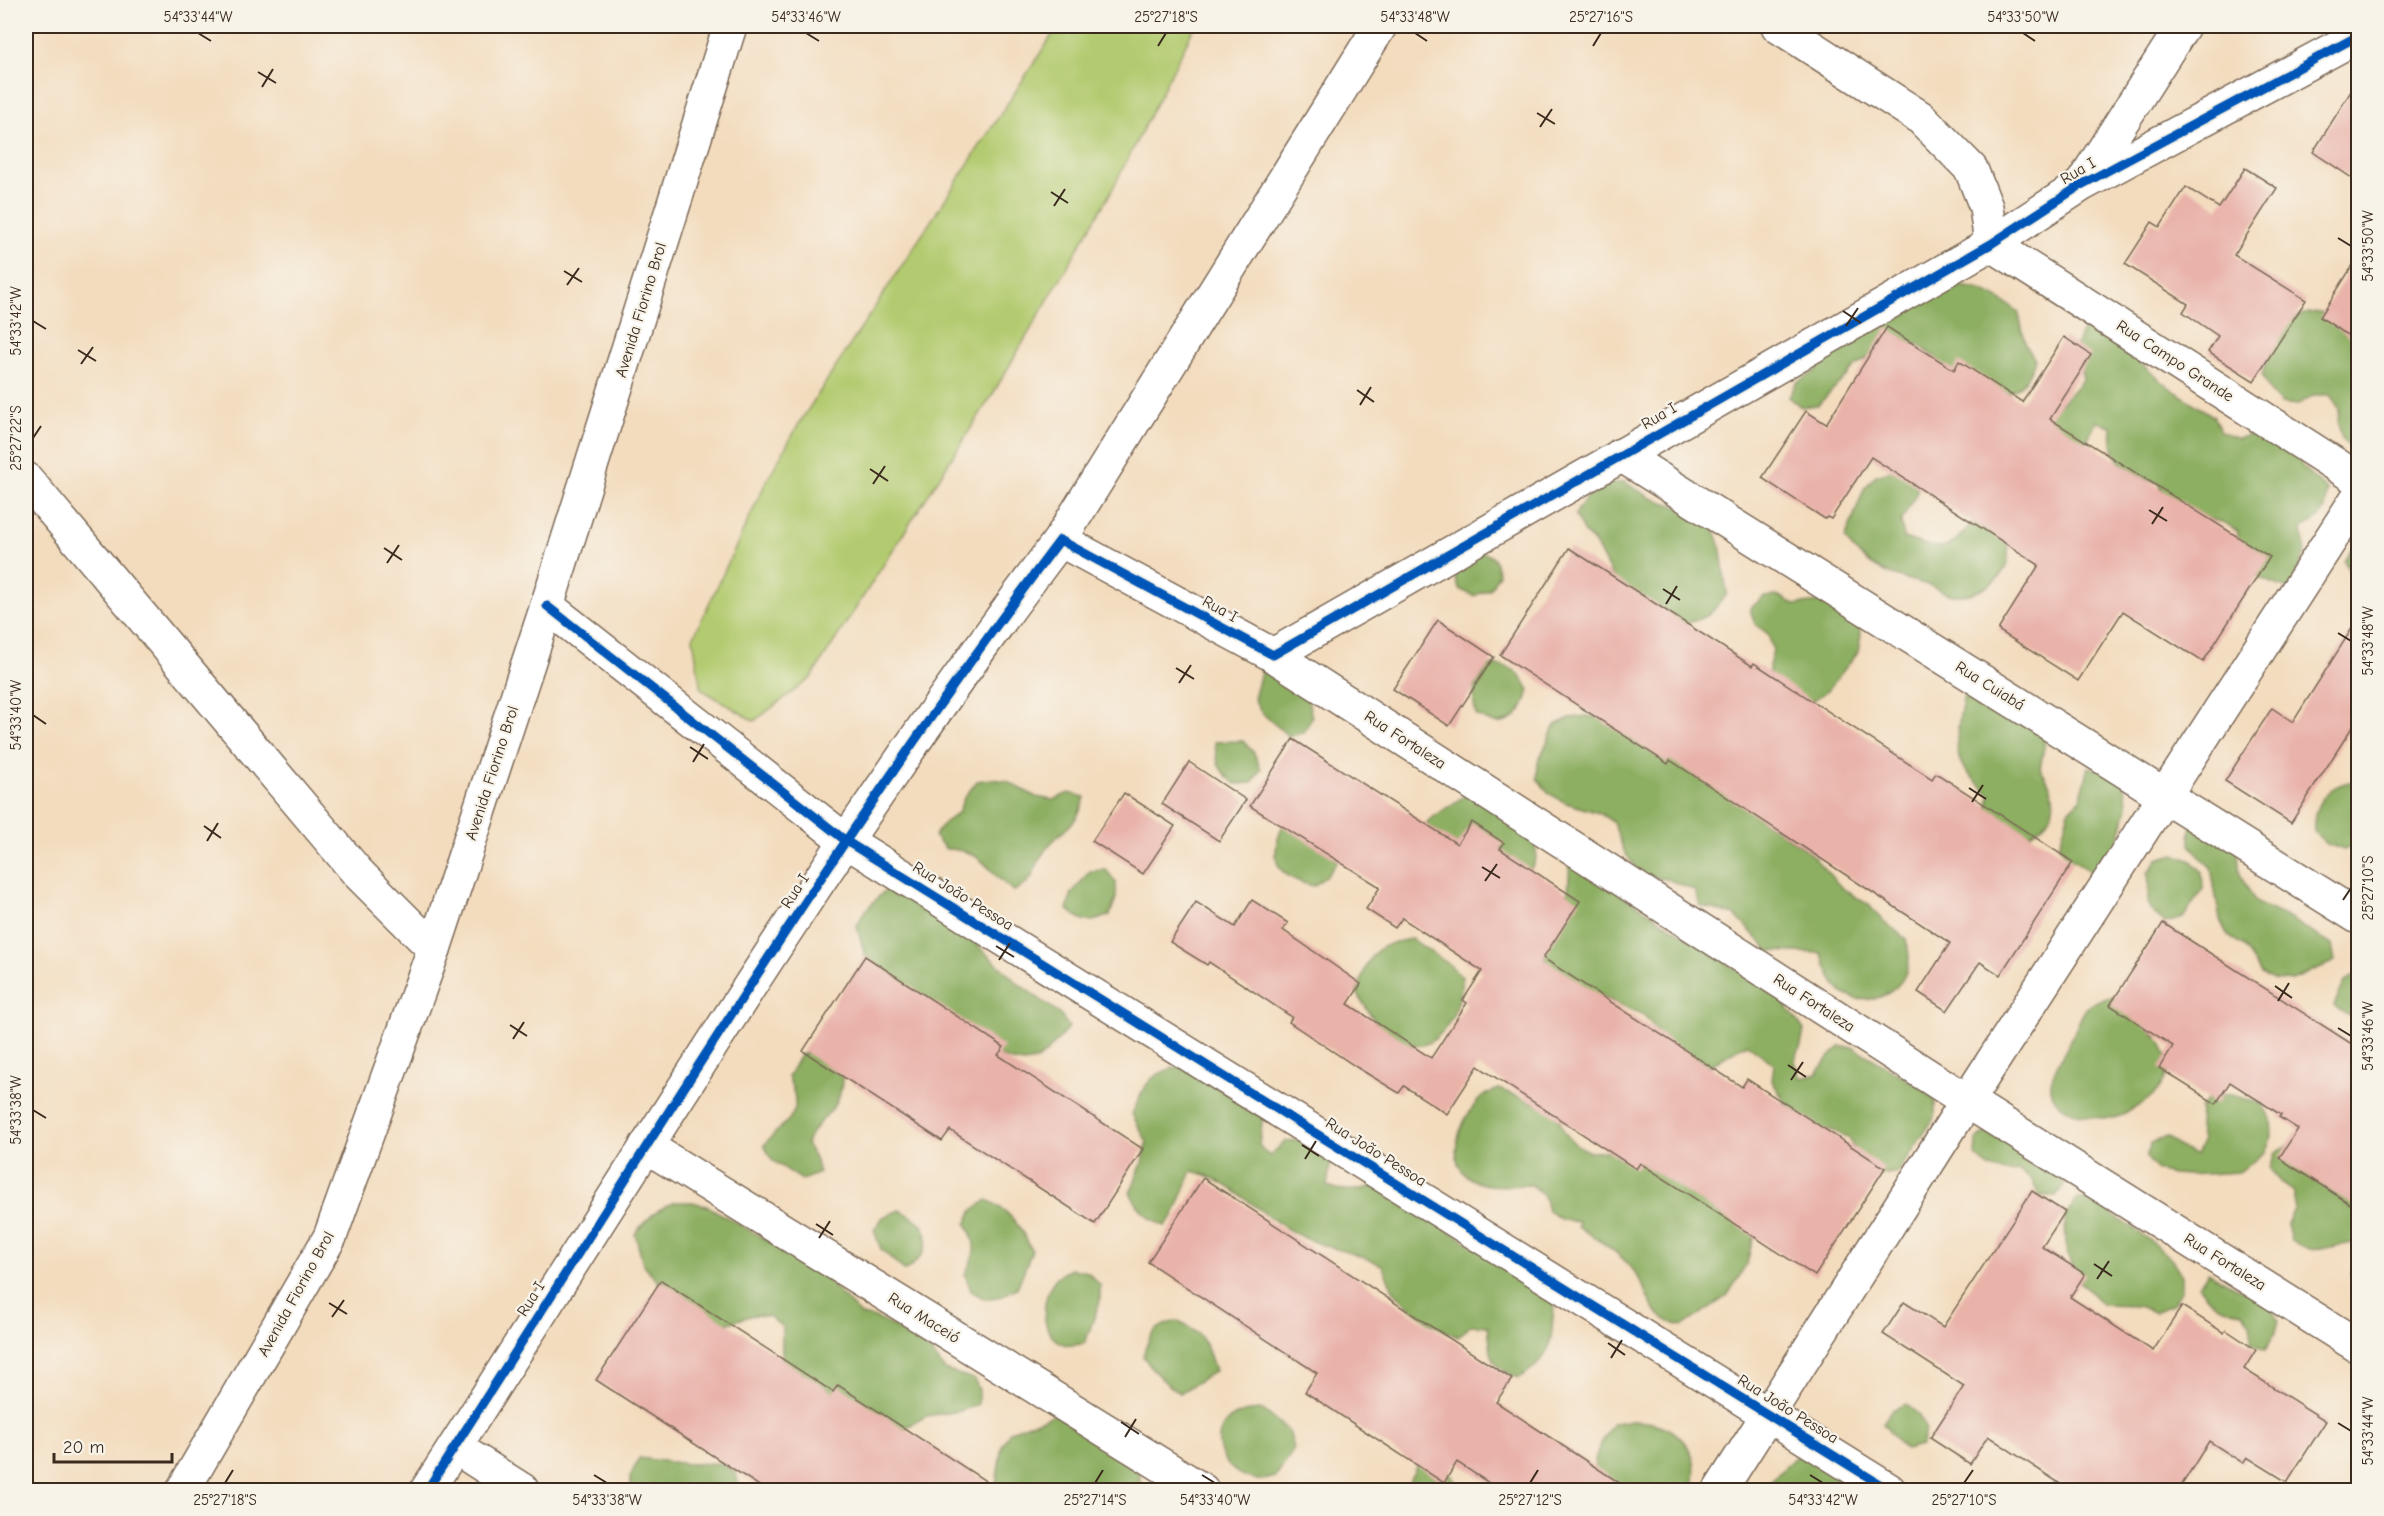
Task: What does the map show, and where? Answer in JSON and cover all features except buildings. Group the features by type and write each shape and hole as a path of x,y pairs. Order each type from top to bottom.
{"street":[{"name":"Avenida Fiorino Brol","path":"183,1491 330,1237 434,949 548,606 730,26"},
{"path":"1060,540 1380,26"},
{"path":"1778,26 1922,118 1971,169 1986,207 1991,244"},
{"path":"2081,185 2183,26"},
{"name":"Rua I","path":"427,1491 646,1146 846,841 1015,599 1060,540 1273,655 1991,244 2081,185 2358,38"},
{"name":"Rua Campo Grande","path":"1991,244 2358,478"},
{"name":"Rua Cuiabá","path":"1621,455 2358,917"},
{"path":"26,479 358,873 434,949"},
{"path":"1720,1491 2164,794 2358,497"},
{"name":"Rua João Pessoa","path":"548,606 846,841 1769,1414 1889,1491"},
{"name":"Rua Fortaleza","path":"1273,655 1967,1101 2358,1346"},
{"name":"Rua Maceió","path":"646,1146 1202,1491"},
{"path":"455,1447 522,1491"}],"green space":[{"path":"1058,26 1195,26 1111,192 994,392 811,678 754,721 701,689 693,638 767,480 800,422"},
{"path":"1940,284 1981,290 2018,311 2026,345 2035,360 2027,379 2020,387 2002,396 1971,386 1918,344 1901,344 1869,357 1855,367 1818,405 1801,407 1789,397 1797,382 1812,374 1839,346"},
{"path":"2318,312 2334,314 2358,324 2358,453 2343,441 2338,424 2339,408 2330,395 2313,395 2298,405 2281,403 2270,391 2262,375 2286,325 2300,315"},
{"path":"2086,324 2099,329 2170,388 2213,416 2221,431 2237,439 2256,433 2269,434 2297,450 2302,467 2327,490 2327,498 2319,518 2302,528 2305,553 2290,590 2254,576 2237,548 2238,532 2225,523 2208,519 2166,501 2160,484 2123,465 2113,451 2112,428 2097,421 2081,452 2048,418 2083,379 2076,346"},
{"path":"1893,470 1917,475 1917,492 1901,522 1904,538 1929,546 1942,547 1954,542 1978,519 2007,531 2008,559 1995,581 1971,593 1951,595 1881,570 1854,550 1845,539 1864,489 1876,475"},
{"path":"1624,482 1651,498 1685,509 1714,527 1720,545 1727,594 1709,615 1675,628 1640,616 1611,574 1596,545 1583,531 1575,515 1589,495 1607,485"},
{"path":"2358,540 2358,587 2344,561"},
{"path":"1479,550 1494,558 1499,574 1490,589 1474,596 1459,589 1449,557"},
{"path":"1779,596 1795,605 1827,601 1856,618 1861,635 1858,652 1829,689 1814,700 1796,701 1769,683 1769,666 1773,650 1768,634 1755,624 1750,609 1763,597"},
{"path":"1492,665 1515,671 1529,690 1518,714 1502,723 1492,722 1476,715 1474,707 1475,687 1481,676"},
{"path":"1262,668 1304,684 1312,717 1304,732 1288,736 1262,713 1254,699"},
{"path":"1978,690 2040,731 2045,741 2040,769 2052,789 2053,808 2044,824 2023,837 1987,812 1990,795 1967,772 1958,755 1958,724 1964,695"},
{"path":"1586,716 1604,718 1663,744 1752,813 1808,851 1842,888 1869,905 1880,918 1906,939 1909,956 1907,969 1897,986 1889,993 1879,997 1859,999 1848,996 1834,983 1821,953 1769,951 1735,915 1701,906 1694,890 1667,879 1649,877 1636,868 1625,853 1613,822 1599,813 1566,803 1550,794 1537,779 1538,762 1555,725 1570,718"},
{"path":"1243,741 1254,753 1261,769 1252,783 1236,784 1220,766 1216,756 1215,742"},
{"path":"2089,767 2120,776 2126,792 2127,807 2116,854 2096,876 2068,856 2059,846 2069,811 2080,800"},
{"path":"992,779 1007,781 1036,797 1053,800 1069,793 1085,797 1077,816 1044,852 1027,883 1014,891 978,858 960,850 946,849 934,836 944,823 958,813 964,798 977,781"},
{"path":"2358,781 2358,844 2344,850 2327,844 2314,832 2314,821 2319,803 2324,796 2339,786"},
{"path":"1470,792 1508,819 1533,844 1536,851 1534,863 1522,880 1494,838 1439,861 1420,834 1429,820"},
{"path":"2213,804 2228,811 2235,826 2240,874 2256,903 2287,917 2332,945 2335,961 2292,980 2275,981 2261,974 2243,945 2228,936 2220,920 2211,868 2190,845 2192,825 2196,816"},
{"path":"1285,819 1338,861 1314,886 1289,877 1277,863 1277,844"},
{"path":"2174,854 2190,860 2202,871 2203,889 2183,918 2165,923 2149,906 2148,873 2158,859"},
{"path":"1570,861 1773,993 1784,1003 1804,1030 1801,1046 1794,1062 1801,1078 1817,1074 1827,1059 1840,1047 1853,1047 1929,1092 1935,1101 1935,1117 1898,1172 1881,1175 1856,1153 1849,1138 1834,1131 1818,1130 1790,1110 1772,1081 1774,1064 1747,1044 1703,1069 1664,1040 1644,1015 1567,981 1553,970 1544,956 1568,893"},
{"path":"1106,870 1116,882 1116,898 1110,915 1092,921 1078,918 1067,909 1072,893 1090,871"},
{"path":"888,887 894,897 911,895 945,915 1019,984 1059,1013 1069,1027 1051,1048 1036,1060 1027,1063 1006,1059 991,1052 865,956 857,926 864,912"},
{"path":"1412,939 1450,965 1462,977 1458,1002 1447,1026 1439,1036 1417,1046 1404,1044 1389,1035 1376,1022 1357,993 1368,962 1379,949 1398,941"},
{"path":"2358,973 2358,1022 2334,1006 2345,981"},
{"path":"2114,997 2152,1032 2164,1048 2167,1058 2166,1076 2152,1096 2118,1117 2094,1117 2073,1112 2056,1101 2052,1093 2051,1083 2054,1072 2086,1009 2096,1001"},
{"path":"816,1051 842,1072 842,1086 835,1105 806,1144 815,1158 819,1173 802,1180 772,1160 764,1145 787,1122 795,1109 793,1091 788,1077 800,1055"},
{"path":"1181,1066 1263,1116 1259,1145 1269,1156 1286,1141 1313,1139 1332,1153 1327,1186 1341,1190 1353,1190 1379,1184 1555,1300 1549,1346 1540,1362 1518,1378 1508,1373 1493,1358 1488,1326 1470,1325 1458,1337 1432,1324 1406,1304 1393,1290 1382,1265 1302,1237 1279,1224 1230,1188 1205,1175 1192,1171 1174,1215 1165,1226 1148,1217 1130,1193 1143,1161 1147,1142 1132,1114 1145,1088 1154,1077"},
{"path":"1499,1089 1544,1107 1558,1116 1564,1132 1575,1144 1590,1152 1624,1150 1755,1229 1747,1264 1727,1296 1683,1326 1670,1322 1655,1310 1637,1275 1625,1260 1578,1227 1579,1222 1562,1220 1548,1211 1544,1196 1532,1185 1490,1185 1477,1182 1465,1175 1456,1154 1461,1128 1474,1105 1488,1093"},
{"path":"2229,1094 2262,1104 2271,1119 2272,1136 2265,1152 2239,1172 2188,1175 2157,1170 2146,1157 2151,1143 2166,1137 2196,1156 2202,1141 2199,1126 2200,1107 2213,1096"},
{"path":"1987,1131 2057,1173 2066,1183 2056,1196 2039,1196 2032,1180 2019,1171 1995,1170 1975,1156 1976,1141"},
{"path":"2290,1144 2358,1205 2358,1283 2351,1277 2354,1262 2353,1244 2315,1250 2300,1246 2291,1240 2287,1224 2294,1209 2294,1192 2280,1182 2270,1168 2276,1152"},
{"path":"2077,1199 2092,1200 2147,1238 2172,1260 2181,1274 2181,1290 2172,1305 2154,1312 2138,1306 2103,1305 2080,1281 2066,1250 2065,1217"},
{"path":"987,1200 1009,1215 1024,1235 1032,1251 1017,1288 1002,1296 985,1299 971,1291 965,1274 974,1249 966,1224 973,1210"},
{"path":"675,1202 693,1202 709,1207 798,1258 823,1276 861,1315 876,1318 898,1329 930,1351 945,1370 974,1379 979,1390 978,1404 961,1411 926,1416 897,1433 782,1361 782,1327 769,1316 753,1315 720,1326 665,1290 643,1264 635,1234 653,1215"},
{"path":"899,1210 919,1223 925,1230 927,1238 922,1254 905,1271 881,1249 874,1230 883,1217"},
{"path":"1072,1269 1088,1272 1100,1285 1100,1301 1085,1343 1076,1345 1058,1341 1051,1335 1045,1316 1047,1296 1051,1286 1056,1278"},
{"path":"2208,1272 2271,1306 2278,1320 2274,1336 2265,1350 2251,1342 2251,1325 2242,1312 2217,1305 2203,1292 2199,1286"},
{"path":"1176,1321 1186,1325 1203,1340 1215,1371 1180,1393 1159,1377 1143,1356 1154,1332"},
{"path":"1906,1404 1918,1414 1926,1430 1921,1446 1905,1450 1883,1424 1891,1410"},
{"path":"1263,1410 1289,1431 1294,1449 1276,1477 1260,1480 1244,1476 1233,1470 1220,1449 1219,1438 1222,1428 1231,1418 1246,1411"},
{"path":"1056,1414 1139,1467 1140,1482 1145,1490 1002,1490 996,1484 1002,1446 1010,1431"},
{"path":"1632,1421 1660,1426 1672,1431 1682,1439 1693,1461 1695,1475 1692,1490 1602,1490 1595,1472 1599,1448 1613,1423"},
{"path":"1798,1454 1814,1455 1868,1490 1759,1490"},
{"path":"639,1458 687,1464 720,1463 736,1473 740,1490 632,1490 630,1477"},
{"path":"1418,1463 1449,1471 1458,1484 1458,1490 1405,1490"}],"cycle path":[{"path":"427,1490 734,1009 813,890 975,655 1060,540 1273,655 1991,244 2081,185 2358,36"},
{"path":"547,606 846,841 1889,1490"}]}
